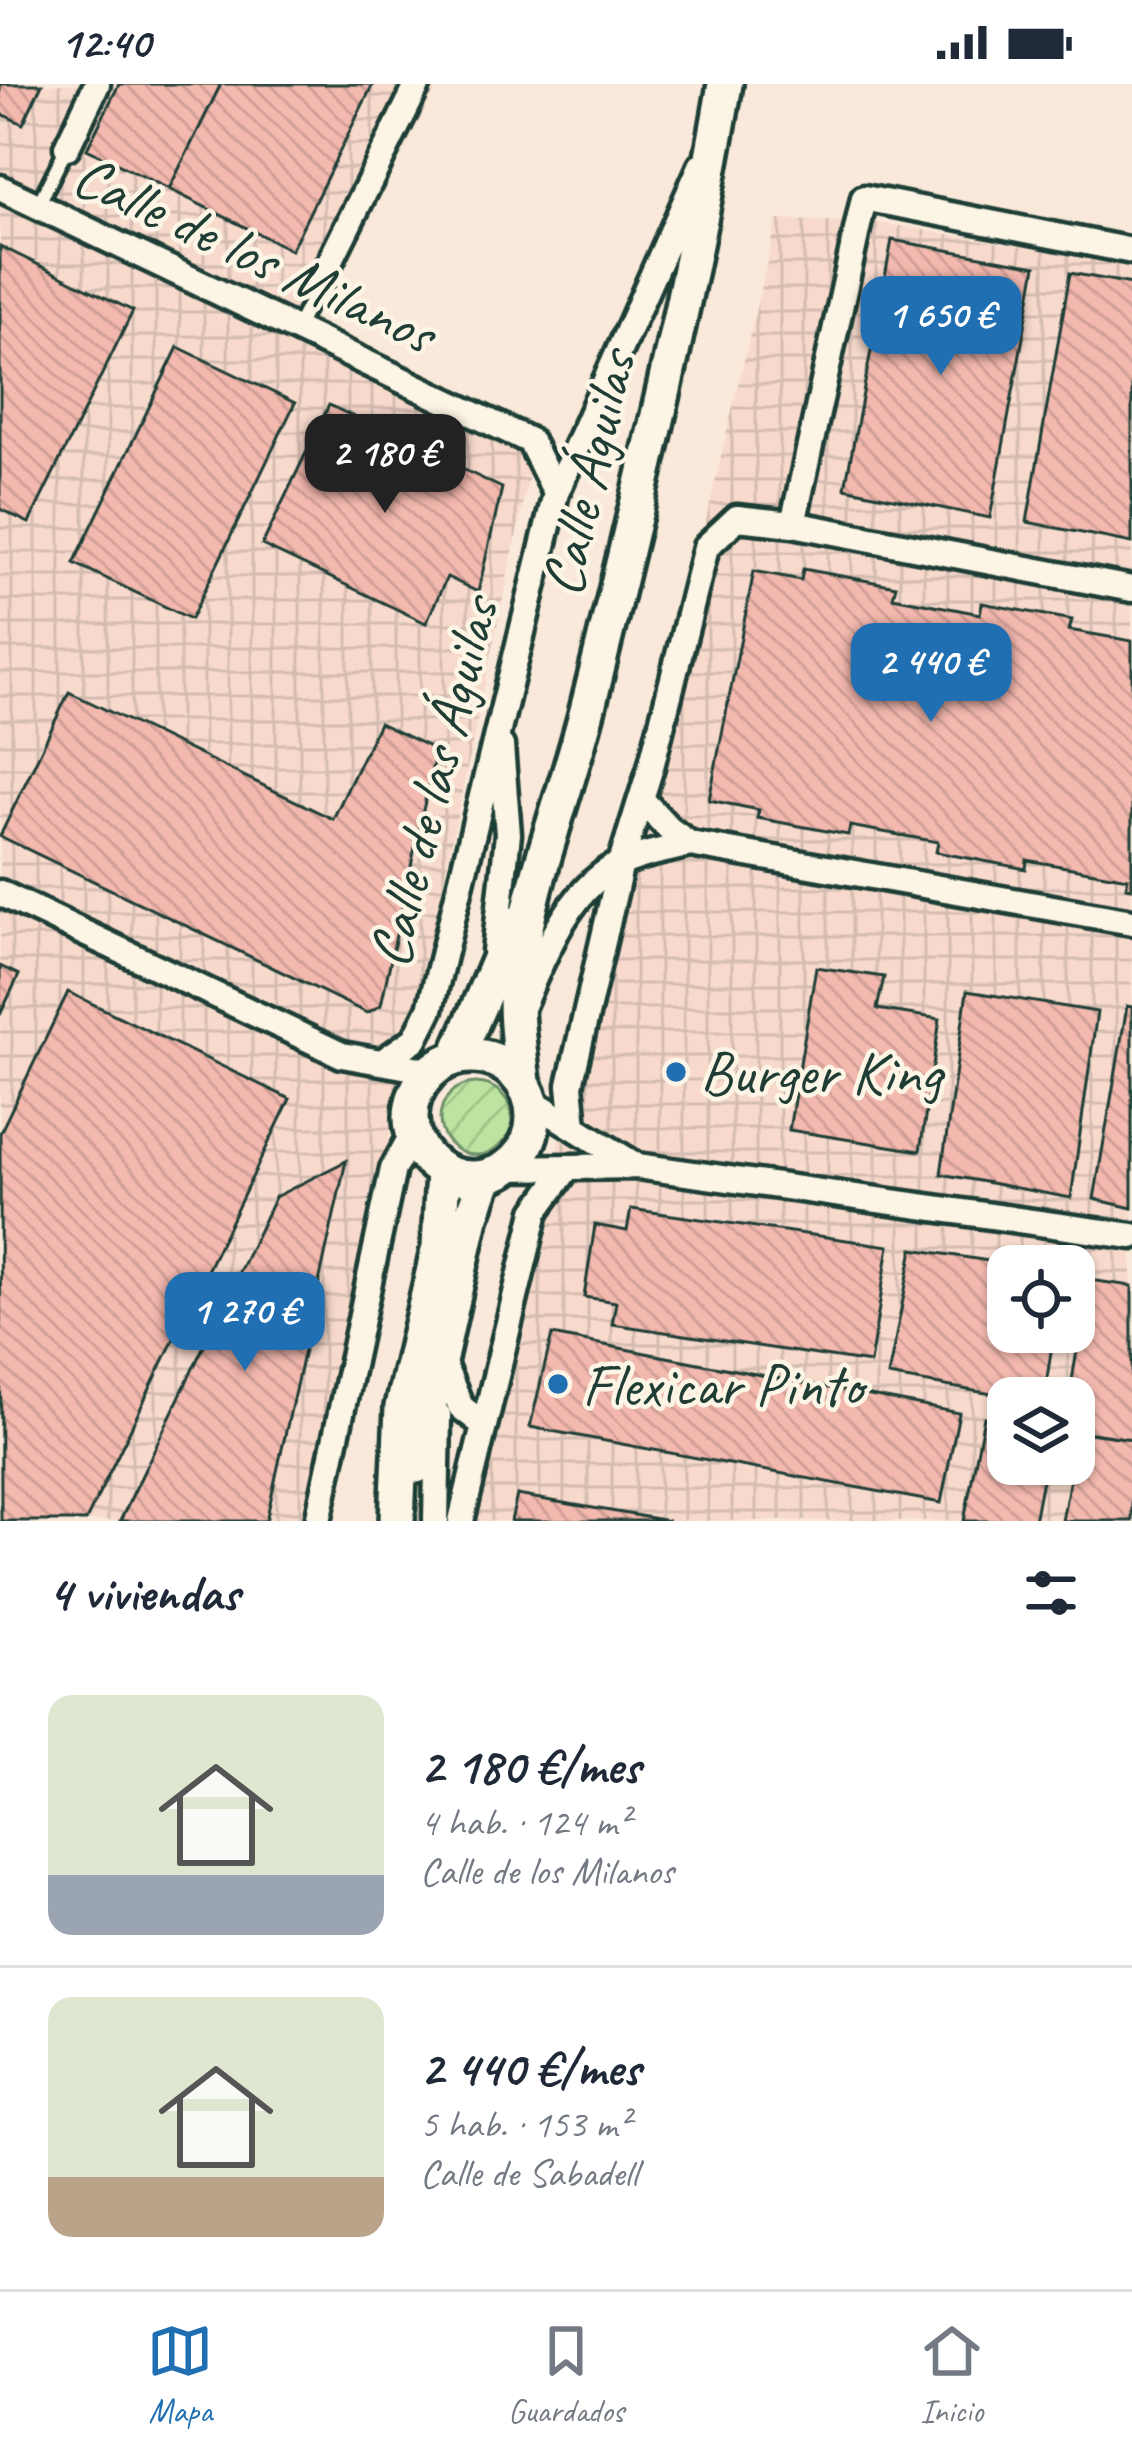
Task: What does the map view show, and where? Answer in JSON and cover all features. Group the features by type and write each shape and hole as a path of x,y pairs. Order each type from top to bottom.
{"main road":[{"name":"Calle Águilas","path":"543,862 583,727 646,470 720,108"},
{"path":"496,1172 466,1178 443,1171 425,1156 413,1132 411,1110 418,1089 473,1028 493,971 543,862"},
{"path":"401,1521 471,1218 496,1172 524,1150 533,1124 515,1019 518,972 543,862"},
{"path":"444,1064 484,1056 505,1065 527,1092"},
{"path":"401,1521 401,1407 439,1247 443,1171"}],"street":[{"path":"67,147 97,84"},
{"path":"316,290 418,84"},
{"name":"Calle de las Águilas","path":"382,1062 415,1040 430,1009 556,493 720,108"},
{"name":"Calle de los Milanos","path":"0,188 530,441 556,493"},
{"path":"794,524 864,198 1132,251"},
{"path":"574,1126 569,1085 621,863 706,548 737,518 794,524 1132,590"},
{"path":"493,971 508,834 499,720"},
{"path":"641,799 690,844"},
{"path":"515,1019 547,951 582,894 621,863 690,844 1132,922"},
{"path":"0,893 342,1055 444,1064"},
{"path":"527,1092 637,1166"},
{"path":"318,1521 393,1169 413,1132"},
{"path":"496,1172 637,1166 1132,1236"},
{"path":"461,1521 536,1211 568,1167"},
{"path":"439,1354 461,1407 484,1426"},
{"path":"436,1521 439,1354"}],"lane":[{"path":"37,206 67,147"},
{"path":"296,329 316,290"}],"shaded area":[{"path":"0,84 439,84 302,338 534,452 308,1521 0,1521"},
{"path":"777,220 875,222 1132,265 1132,1521 469,1521"}],"green space":[{"path":"476,1083 501,1094 512,1119 501,1144 476,1155 451,1144 440,1119 451,1094"}],"building":[{"path":"0,84 42,84 23,124 0,113"},
{"path":"119,84 221,84 169,189 87,149"},
{"path":"221,84 373,84 291,250 169,189"},
{"path":"892,240 1036,266 990,518 845,488"},
{"path":"0,246 133,311 29,523 0,509"},
{"path":"1070,273 1132,284 1132,543 1027,522"},
{"path":"178,347 295,403 191,619 74,563"},
{"path":"329,405 502,488 478,592 447,577 426,623 262,545"},
{"path":"803,569 896,586 893,597 980,614 982,603 1072,620 1069,630 1132,641 1132,888 1126,887 1128,878 1027,860 1026,869 936,852 938,842 850,826 848,835 757,818 759,810 709,800 754,571 801,580"},
{"path":"69,692 333,819 379,723 436,750 381,1005 367,1013 0,836"},
{"path":"0,966 19,975 0,1015"},
{"path":"816,967 884,977 877,1009 940,1019 920,1151 789,1130"},
{"path":"967,991 1097,1012 1071,1198 941,1174"},
{"path":"68,992 290,1099 86,1521 1,1521 0,1133"},
{"path":"1127,1006 1132,1007 1132,1208 1094,1199"},
{"path":"346,1161 266,1521 120,1521 275,1197"},
{"path":"631,1209 889,1246 870,1363 612,1324 616,1302 584,1297 595,1225 627,1231"},
{"path":"913,1249 987,1261 987,1353 1051,1353 1047,1377 987,1377 987,1393 888,1376"},
{"path":"1095,1281 1132,1286 1132,1439 1095,1434 1095,1377 1073,1377 1077,1353 1095,1353"},
{"path":"552,1335 959,1413 941,1503 530,1427"},
{"path":"987,1418 987,1485 1041,1485 1034,1521 964,1521"},
{"path":"1095,1433 1132,1439 1132,1521 1062,1521 1069,1485 1095,1485"},
{"path":"517,1495 669,1521 511,1521"}],"place":[{"name":"Burger King","path":"676,1072"},
{"name":"Flexicar Pinto","path":"558,1384"}]}
